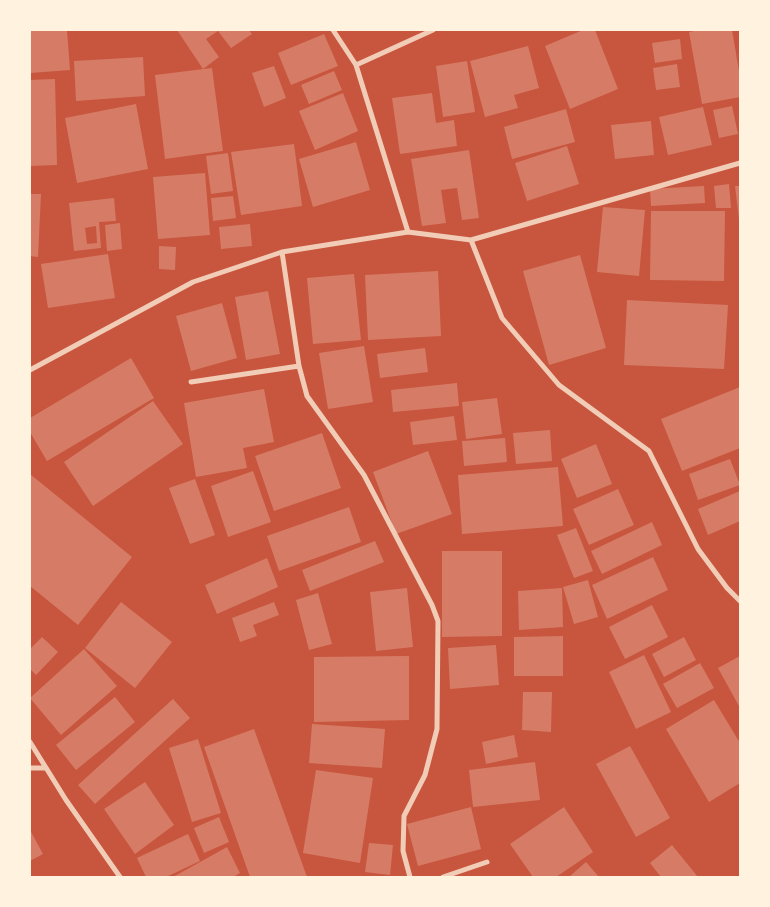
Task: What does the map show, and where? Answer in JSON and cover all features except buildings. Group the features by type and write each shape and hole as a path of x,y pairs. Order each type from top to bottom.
{"street":[{"path":"333,30 356,64 408,232"},
{"path":"356,64 433,30"},
{"path":"30,370 193,282 282,252 408,232 471,240 740,163"},
{"path":"471,240 502,318 559,384 650,451 698,549 727,588 740,601"},
{"path":"282,252 299,366 307,396 364,475 432,605 438,621 437,729 425,776 404,816 403,851 410,877"},
{"path":"191,382 299,366"},
{"path":"30,742 120,877"},
{"path":"30,768 46,768"},
{"path":"443,877 487,862"}]}
